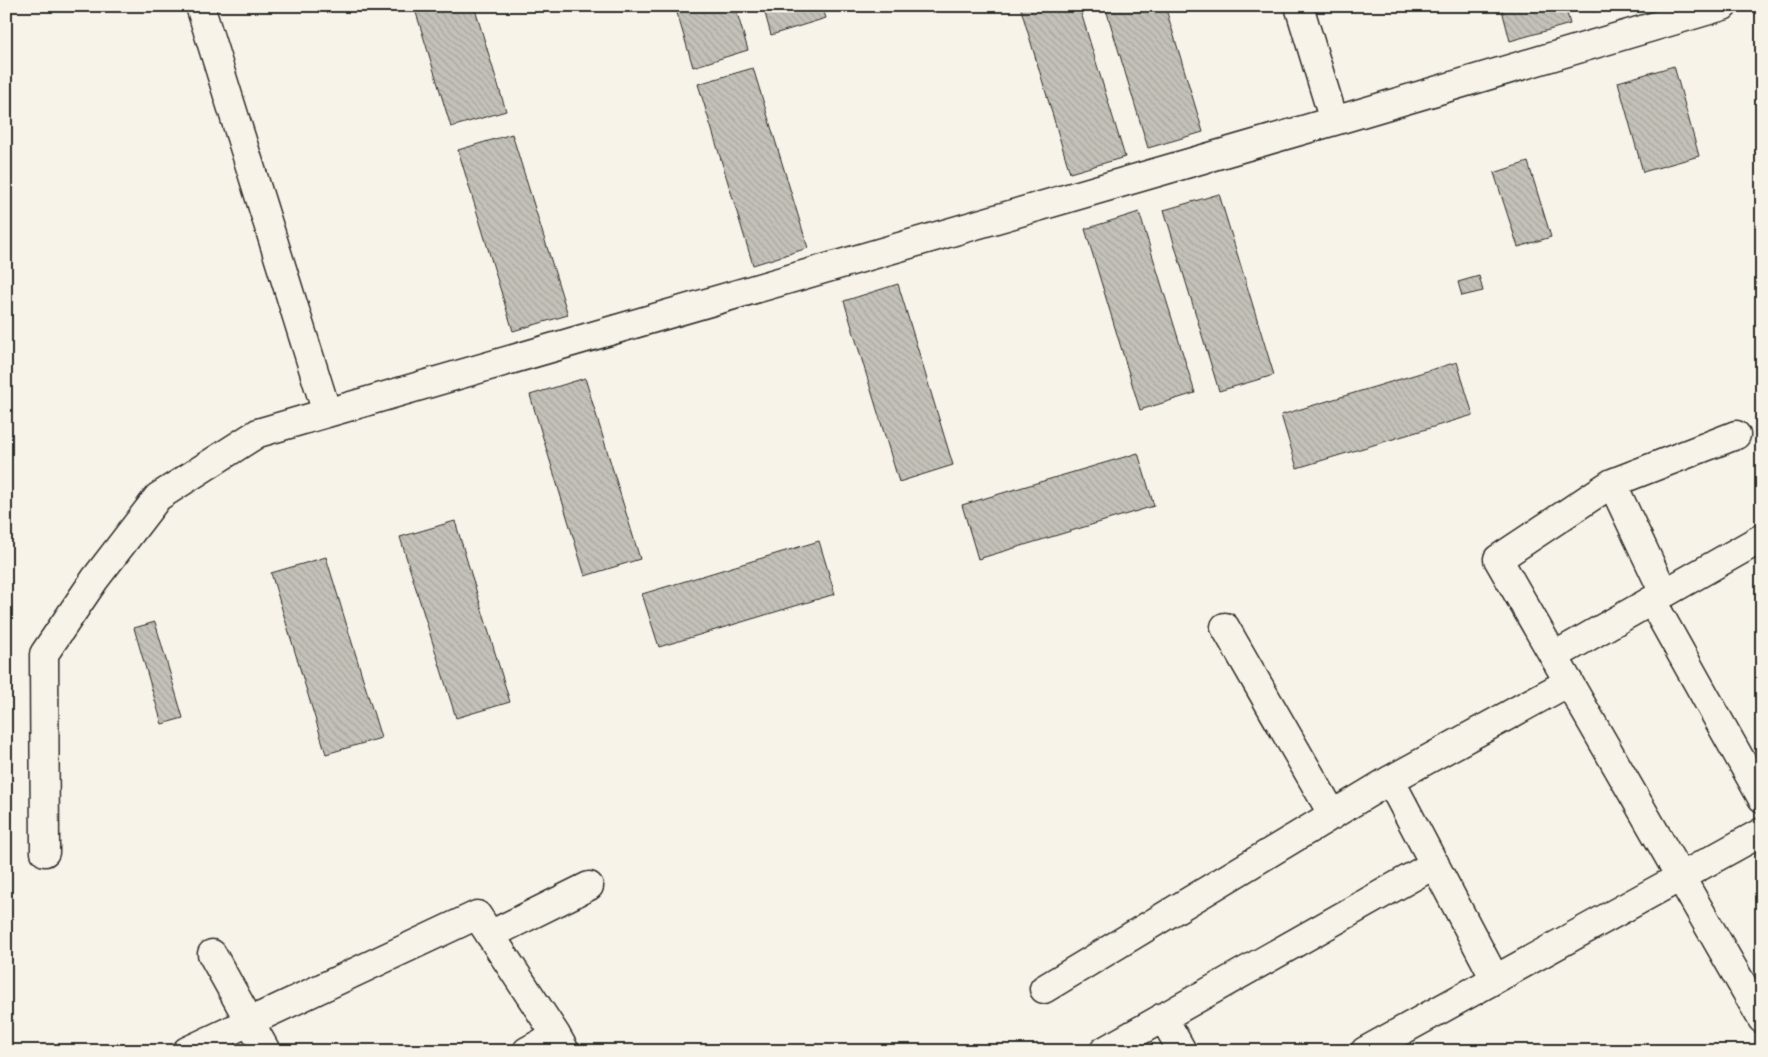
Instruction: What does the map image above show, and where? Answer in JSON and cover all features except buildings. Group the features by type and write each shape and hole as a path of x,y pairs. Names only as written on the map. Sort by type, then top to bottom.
{"street":[{"path":"200,6 327,413"},
{"path":"1299,6 1334,121"},
{"path":"45,852 44,654 95,579 158,496 258,433 1334,121 1667,14 1723,6"},
{"path":"1736,435 1612,483 1498,559 1762,1020"},
{"path":"1612,483 1658,597 1753,764 1762,798"},
{"path":"1554,656 1762,538"},
{"path":"1225,627 1333,815"},
{"path":"1044,989 1390,780 1569,682"},
{"path":"1390,780 1495,979"},
{"path":"1378,1048 1495,979 1762,832"},
{"path":"1104,1051 1435,864"},
{"path":"490,935 589,886"},
{"path":"187,1051 477,915 561,1043 527,1051"},
{"path":"212,954 266,1051"},
{"path":"1163,1018 1182,1051"}]}
